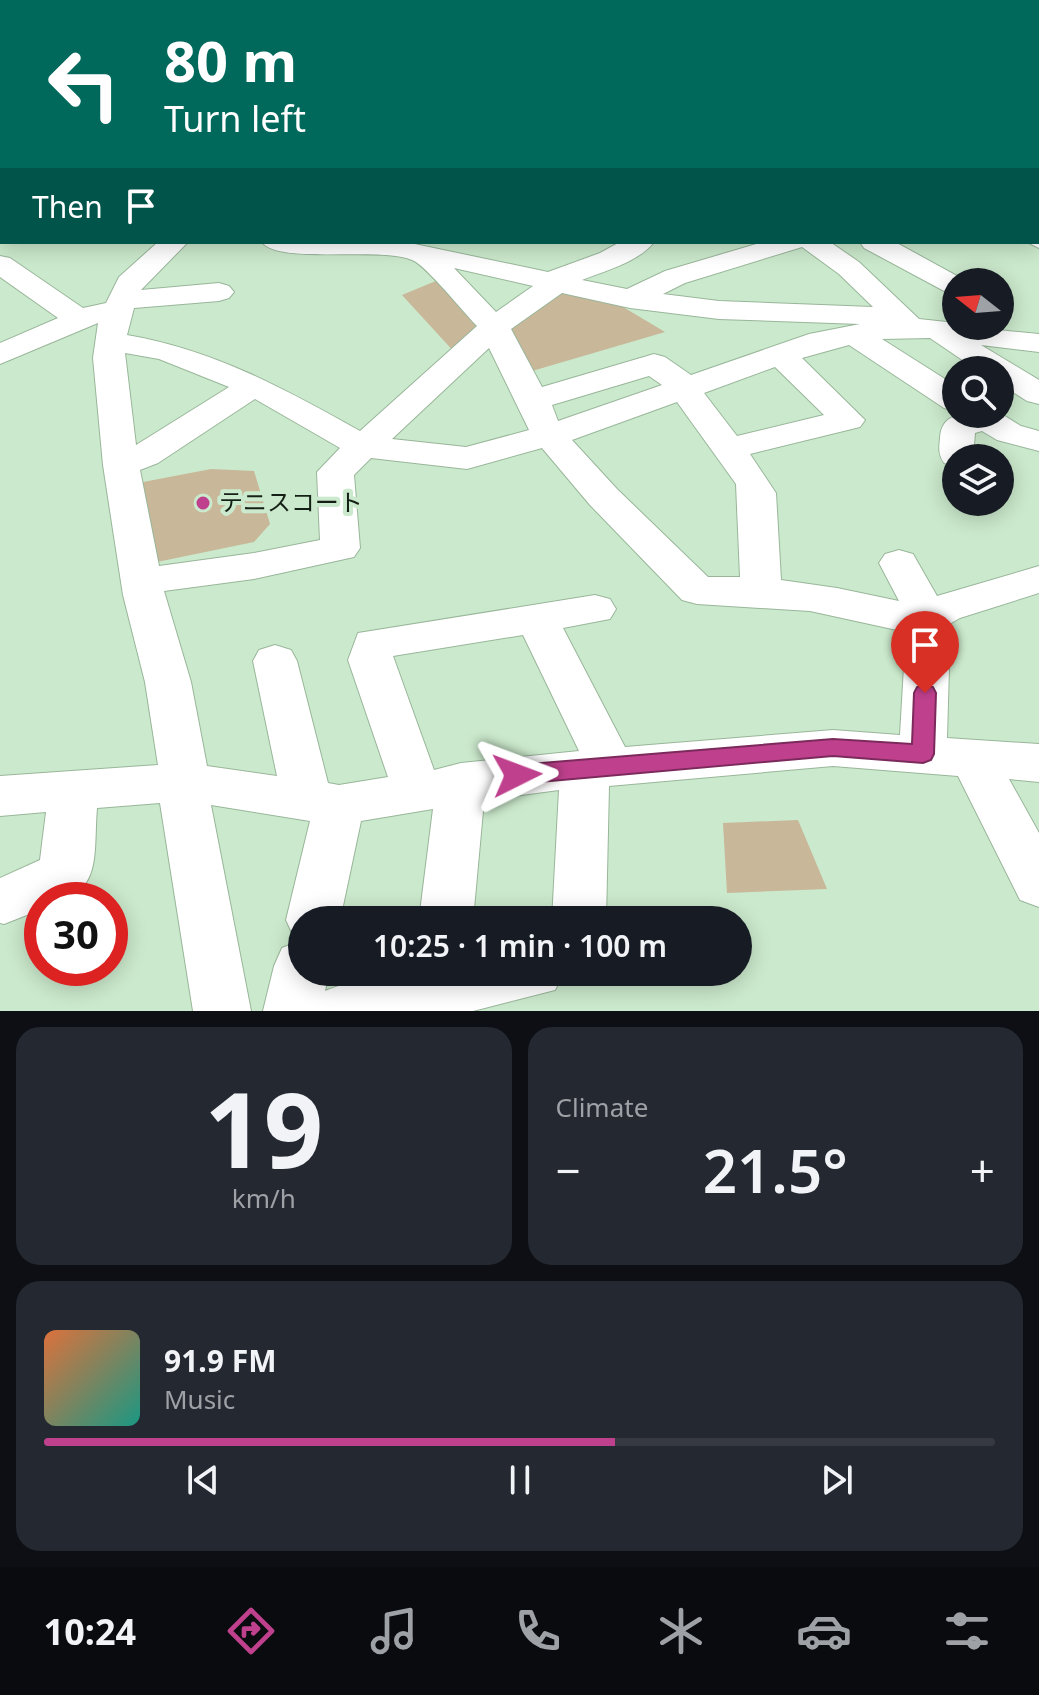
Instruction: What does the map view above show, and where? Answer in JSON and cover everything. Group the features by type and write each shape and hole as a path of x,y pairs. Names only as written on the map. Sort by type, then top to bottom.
{"street":[{"path":"172,244 129,283 116,317 121,465 143,581 168,682 222,1011"},
{"path":"280,244 357,244 417,249 630,299 719,310 865,313 918,325 1037,330"},
{"path":"143,581 254,566 340,548 335,472 494,327 553,283 610,259 635,244"},
{"path":"630,299 675,277 785,244"},
{"path":"815,244 849,268 895,310 964,356"},
{"path":"878,244 942,278"},
{"path":"417,249 494,327 533,400 533,411 548,435 697,590 761,590 837,599 925,620 945,608 1039,579"},
{"path":"484,267 515,258"},
{"path":"0,264 80,320"},
{"path":"0,299 33,289"},
{"path":"0,354 80,320 116,317 219,292"},
{"path":"116,317 167,351 254,385 361,446 467,458 687,390 820,341 918,325"},
{"path":"1014,317 1037,330"},
{"path":"856,336 942,380"},
{"path":"729,448 848,420 782,356"},
{"path":"533,400 654,364 687,390 757,493 761,590"},
{"path":"1014,382 1039,394"},
{"path":"121,465 145,455 254,385"},
{"path":"1001,428 1038,441"},
{"path":"899,563 928,632 923,754"},
{"path":"445,906 439,786 370,660 373,644 595,609"},
{"path":"536,618 597,768 581,906"},
{"path":"275,661 323,804 314,906"},
{"path":"0,796 183,782 323,804 517,775 833,748 1039,763"},
{"path":"973,757 1039,884"},
{"path":"4,901 65,873 73,791"},
{"path":"292,1011 298,986"},
{"path":"345,1011 426,986"}],"shaded area":[{"path":"443,278 486,324 457,355 402,295"},
{"path":"550,290 608,298 665,332 522,374 500,329"},
{"name":"テニスコート","path":"211,469 254,471 270,524 254,542 152,563 138,483"},
{"path":"798,820 827,889 727,893 723,823"}],"place":[{"name":"テニスコート","path":"203,503"}],"route":[{"path":"517,775 833,748 923,754 925,693"}]}
